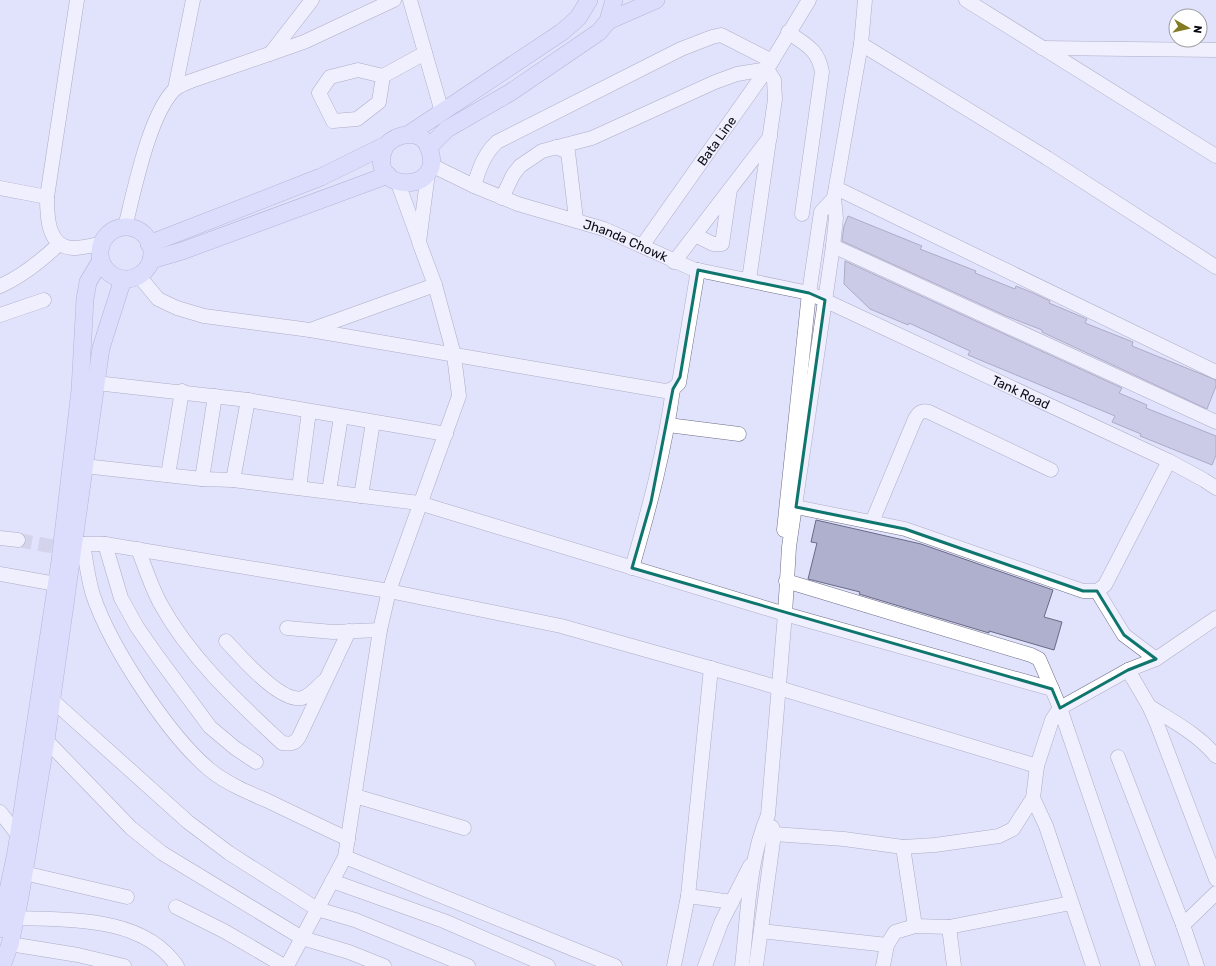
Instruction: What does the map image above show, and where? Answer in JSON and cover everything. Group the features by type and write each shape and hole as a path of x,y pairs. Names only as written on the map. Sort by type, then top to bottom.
{"main road":[{"path":"409,134 562,32 578,18 589,0"},
{"path":"150,252 182,251 393,179 414,183 422,179 429,169 429,147 447,129 511,92 599,32 608,20 614,0"},
{"path":"608,20 656,0"},
{"path":"150,252 321,177 386,145 393,138 400,135 409,134 418,136 429,147"},
{"path":"386,145 382,159 384,168 393,179"},
{"path":"0,929 18,835 56,584 80,390 85,299 88,282 100,262 101,244 109,234 116,229 125,227 140,232 147,238 150,252 146,270 131,278 114,277 100,262"},
{"path":"2,966 10,944 16,918 78,543 84,466 101,348 131,278"}],"street":[{"path":"77,0 47,197 50,230 59,244 73,248 101,244"},
{"path":"125,227 145,151 165,103 175,89 193,0"},
{"path":"175,89 191,81 304,42 394,0"},
{"path":"410,0 442,112"},
{"name":"Bata Line","path":"642,246 770,65 788,32 809,0"},
{"path":"742,966 755,857 759,836 768,815 778,688 786,614 786,581 789,547 833,246 836,218 835,193 861,44 865,0"},
{"path":"966,0 1216,156"},
{"path":"270,54 308,3"},
{"path":"788,32 815,51 820,61 822,72 802,214"},
{"path":"474,186 481,163 488,150 497,142 681,49 712,36 720,35 770,65 776,89 749,280"},
{"path":"861,44 1048,158 1216,267"},
{"path":"1042,48 1216,50"},
{"path":"383,76 379,102 357,119 333,121 319,93 330,77 358,70 383,76 425,53"},
{"path":"502,198 513,175 520,166 542,152 556,146 592,138 715,82 770,65"},
{"path":"674,262 770,136"},
{"path":"556,146 568,152 576,219"},
{"path":"419,242 429,169"},
{"name":"Jhanda Chowk","path":"429,169 502,198 576,219 604,229 674,262 698,270 809,293 824,300"},
{"path":"176,907 289,965 345,857 380,630 389,591 459,396 454,355 435,285 393,179"},
{"path":"0,188 47,197"},
{"path":"695,235 713,244 722,244 730,188"},
{"path":"789,547 784,525 809,293 821,212 835,193"},
{"path":"835,193 1216,372"},
{"path":"0,286 14,280 34,267 59,244"},
{"path":"833,246 1216,422"},
{"path":"131,278 158,299 177,308 204,316 310,330 665,391 673,389 677,386 680,377 698,270"},
{"path":"310,330 435,285"},
{"path":"0,315 44,300"},
{"name":"Tank Road","path":"824,300 1169,461 1216,488"},
{"path":"96,382 248,400 446,434"},
{"path":"632,568 651,502 668,425 673,389"},
{"path":"168,475 182,391"},
{"path":"202,479 215,396"},
{"path":"232,480 248,400"},
{"path":"299,488 309,411"},
{"path":"872,522 915,419 918,413 924,411 1051,470"},
{"path":"329,491 341,417"},
{"path":"361,496 373,422"},
{"path":"668,425 739,434"},
{"path":"796,507 905,529 1083,591 1097,591 1105,584 1169,461"},
{"path":"84,466 202,479 232,480 420,503 786,614 1052,689"},
{"path":"0,538 18,540"},
{"path":"348,839 237,787 210,770 182,741 166,723 136,677 107,627 93,595 78,543 105,544 138,549 389,591 561,626 711,668 1037,766"},
{"path":"105,544 121,598 137,627 210,727 235,748 256,762"},
{"path":"138,549 160,603 182,637 228,693 282,743 290,744 296,742 300,737 349,632"},
{"path":"0,574 56,584"},
{"path":"786,581 1031,655 1039,659 1060,708 1148,966"},
{"path":"1097,591 1124,635 1156,659"},
{"path":"774,834 844,839 903,847 935,845 999,836 1013,829 1033,798 1037,766 1052,720 1060,708 1128,670 1156,659 1216,618"},
{"path":"287,628 334,632 380,630"},
{"path":"226,641 262,678 281,692 293,697 305,697 327,678"},
{"path":"674,966 688,896 711,668"},
{"path":"1128,670 1149,706 1216,879"},
{"path":"52,700 188,822 229,853 317,910 355,920 468,966"},
{"path":"1149,706 1194,735 1208,746 1216,756"},
{"path":"46,740 131,828 162,853 302,938 349,952 384,966"},
{"path":"1118,757 1183,925 1197,966"},
{"path":"355,796 464,828"},
{"path":"1033,798 1046,826 1093,966"},
{"path":"0,812 18,835"},
{"path":"756,966 774,834 768,815"},
{"path":"903,847 915,926"},
{"path":"345,857 615,966"},
{"path":"705,966 721,922 755,857"},
{"path":"24,873 127,897"},
{"path":"332,881 444,921 548,966"},
{"path":"688,896 732,902"},
{"path":"1183,925 1215,896"},
{"path":"883,966 887,945 895,932 915,926 950,927 1071,903"},
{"path":"16,918 73,921 118,927 143,936 171,957 177,966"},
{"path":"950,927 954,966"},
{"path":"761,931 887,945"},
{"path":"10,944 78,954 124,966"}],"highlighted area":[{"path":"698,270 809,293 825,300 796,507 905,529 1083,591 1097,591 1124,635 1156,659 1128,670 1060,708 1052,689 632,568 651,502 673,389 680,377"}],"building":[{"path":"848,216 922,246 920,249 976,271 975,273 1015,289 1016,286 1033,293 1050,301 1049,303 1087,319 1085,323 1133,342 1132,346 1216,380 1216,386 1207,409 1042,332 1042,330 1006,316 842,241 844,226"},
{"path":"845,261 1122,388 1119,393 1147,405 1146,408 1216,436 1216,455 1212,465 1140,436 1141,434 1112,422 1115,416 968,355 970,351 909,323 908,325 870,309 844,284"},
{"path":"816,520 921,544 1053,590 1044,617 1062,622 1054,650 989,631 989,633 859,594 860,592 808,579 817,543 811,542"}],"tunnel":[{"path":"18,540 61,548"}]}
